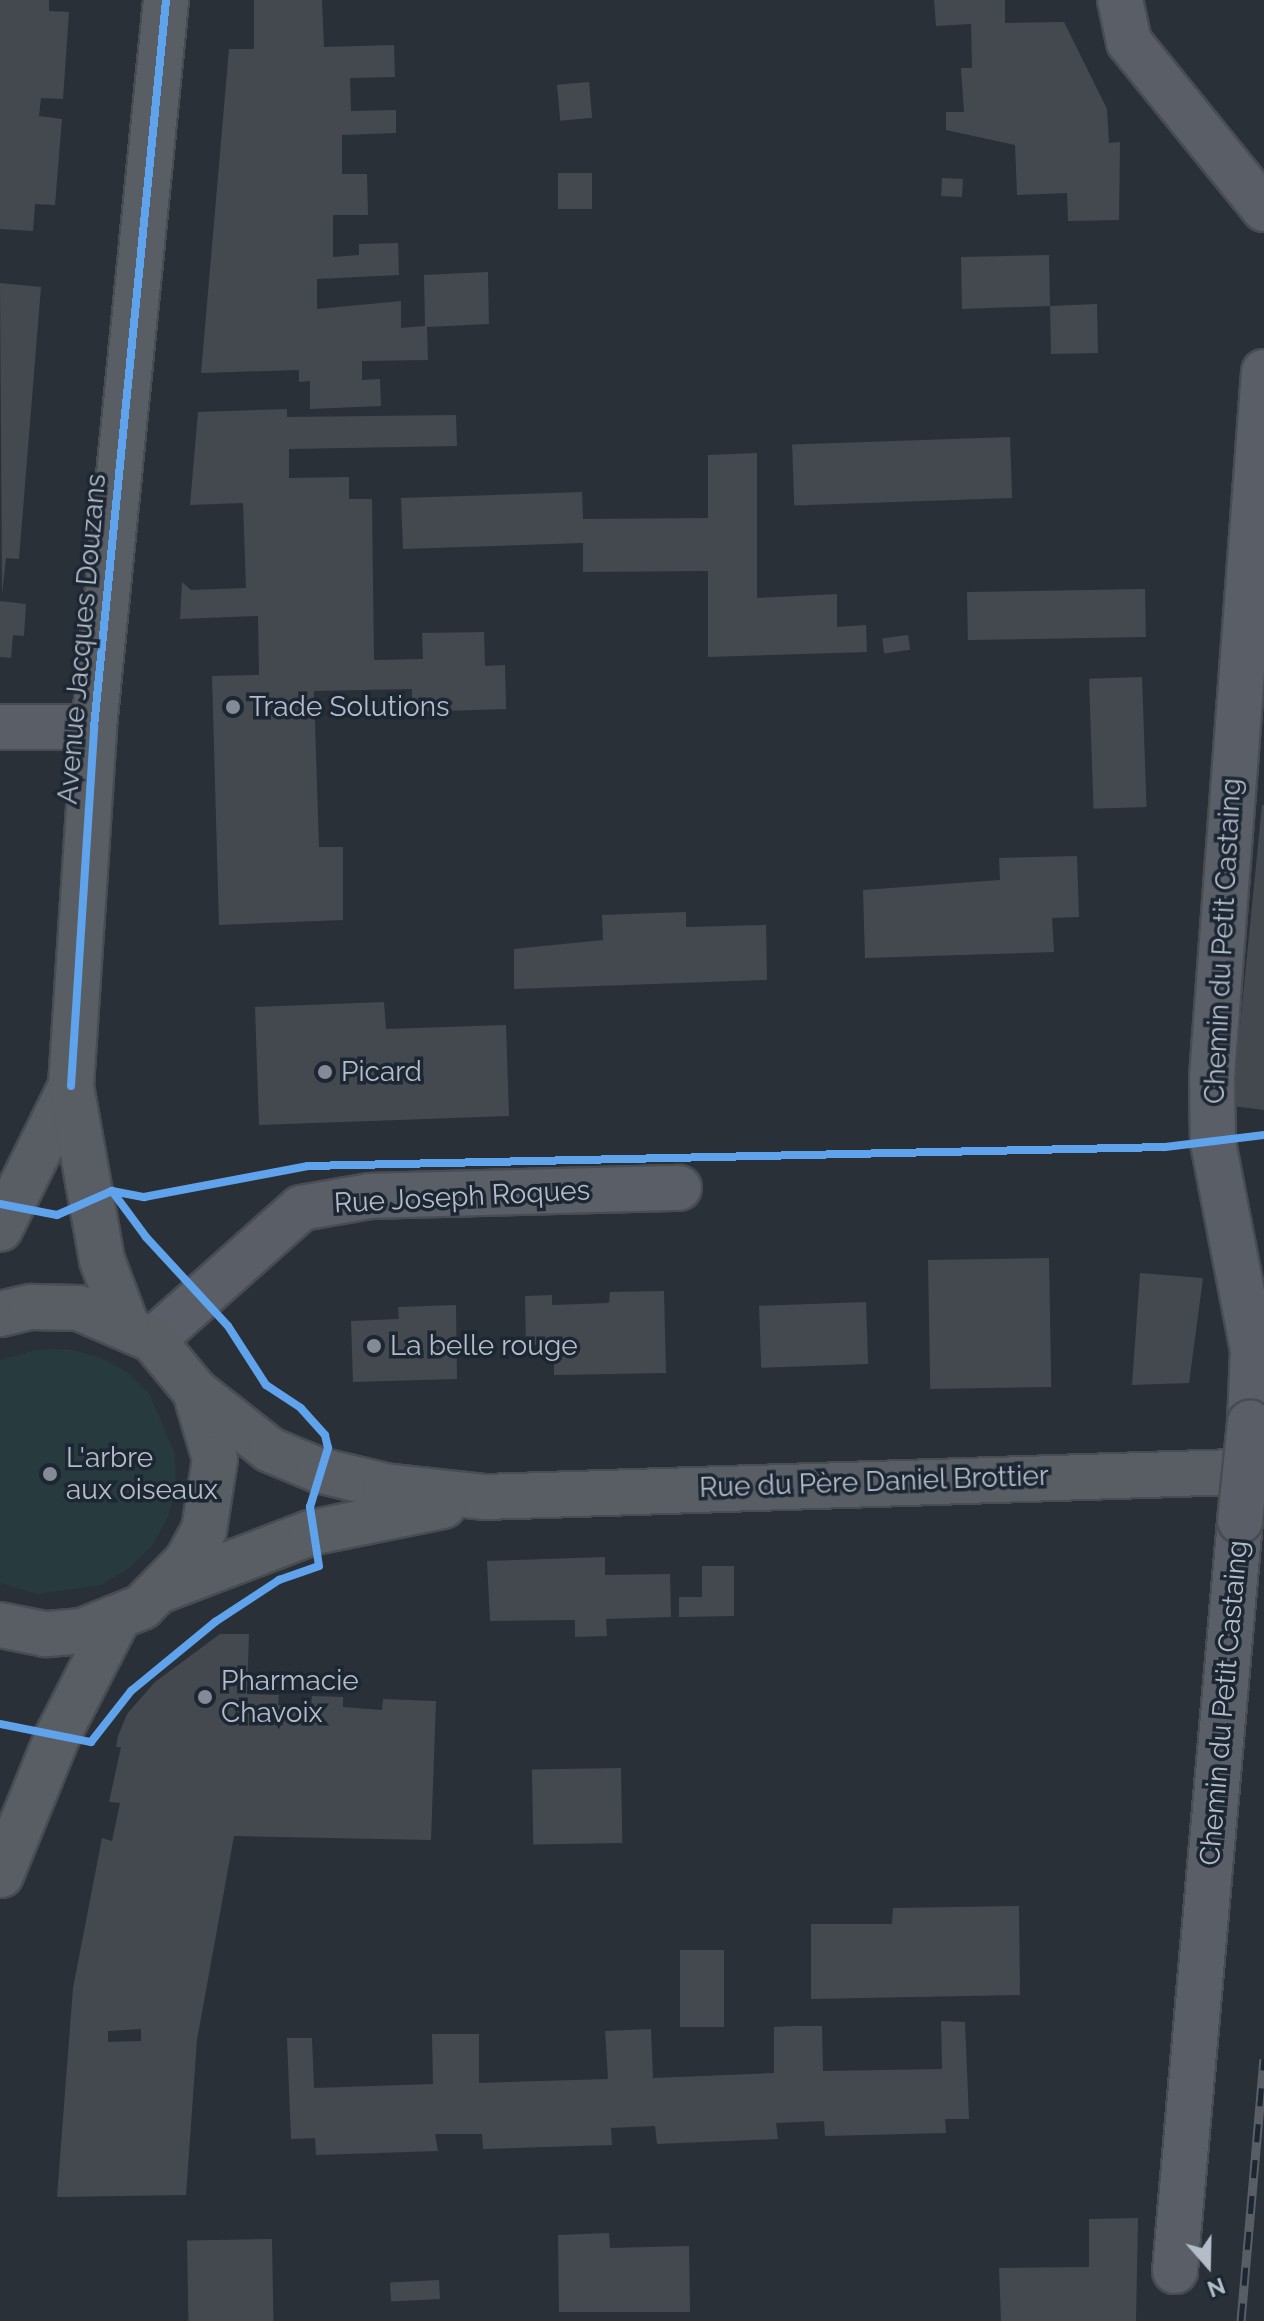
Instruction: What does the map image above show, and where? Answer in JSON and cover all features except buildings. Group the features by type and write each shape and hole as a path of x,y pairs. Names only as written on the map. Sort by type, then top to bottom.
{"main road":[{"name":"Avenue Jacques Douzans","path":"166,0 94,727 71,1086 102,1260 139,1332 195,1391"},
{"name":"Avenue Jacques Douzans","path":"0,1229 71,1086"},
{"path":"0,1314 68,1307 139,1332"},
{"path":"0,1625 45,1634 82,1631 117,1620 164,1589 204,1530 213,1495 213,1447 195,1391"},
{"name":"Rue du Père Daniel Brottier","path":"195,1391 270,1450 318,1470 385,1486 485,1497 1264,1471"},
{"name":"Rue du Père Daniel Brottier","path":"164,1589 310,1533 485,1497"},
{"path":"0,1888 0,1872 57,1737 117,1620"}],"street":[{"path":"1120,0 1129,42 1264,209"},
{"name":"Chemin du Petit Castaing","path":"1175,2271 1250,1423 1253,1350 1213,1143 1212,1077 1264,372"},
{"path":"0,727 94,727"},
{"name":"Rue Joseph Roques","path":"139,1332 301,1208 370,1196 679,1188"}],"green space":[{"path":"67,1349 99,1357 127,1372 150,1395 175,1454 176,1486 168,1517 152,1546 129,1568 101,1585 38,1594 0,1583 0,1360 35,1350"}],"railway":[{"path":"1241,2321 1264,2059"}],"cycle path":[{"path":"71,1086 94,727 166,0"},
{"path":"0,1204 57,1215 112,1191 144,1197 308,1166 1165,1147 1264,1135"},
{"path":"0,1724 91,1742 131,1691 215,1622 279,1580 319,1566 310,1507 328,1448 325,1435 301,1408 266,1385 228,1326 146,1237 112,1191"}],"place":[{"name":"Trade Solutions","path":"233,707"},
{"name":"Picard","path":"325,1072"},
{"name":"La belle rouge","path":"374,1346"},
{"name":"L'arbre aux oiseaux","path":"50,1474"},
{"name":"Pharmacie Chavoix","path":"205,1697"}]}
